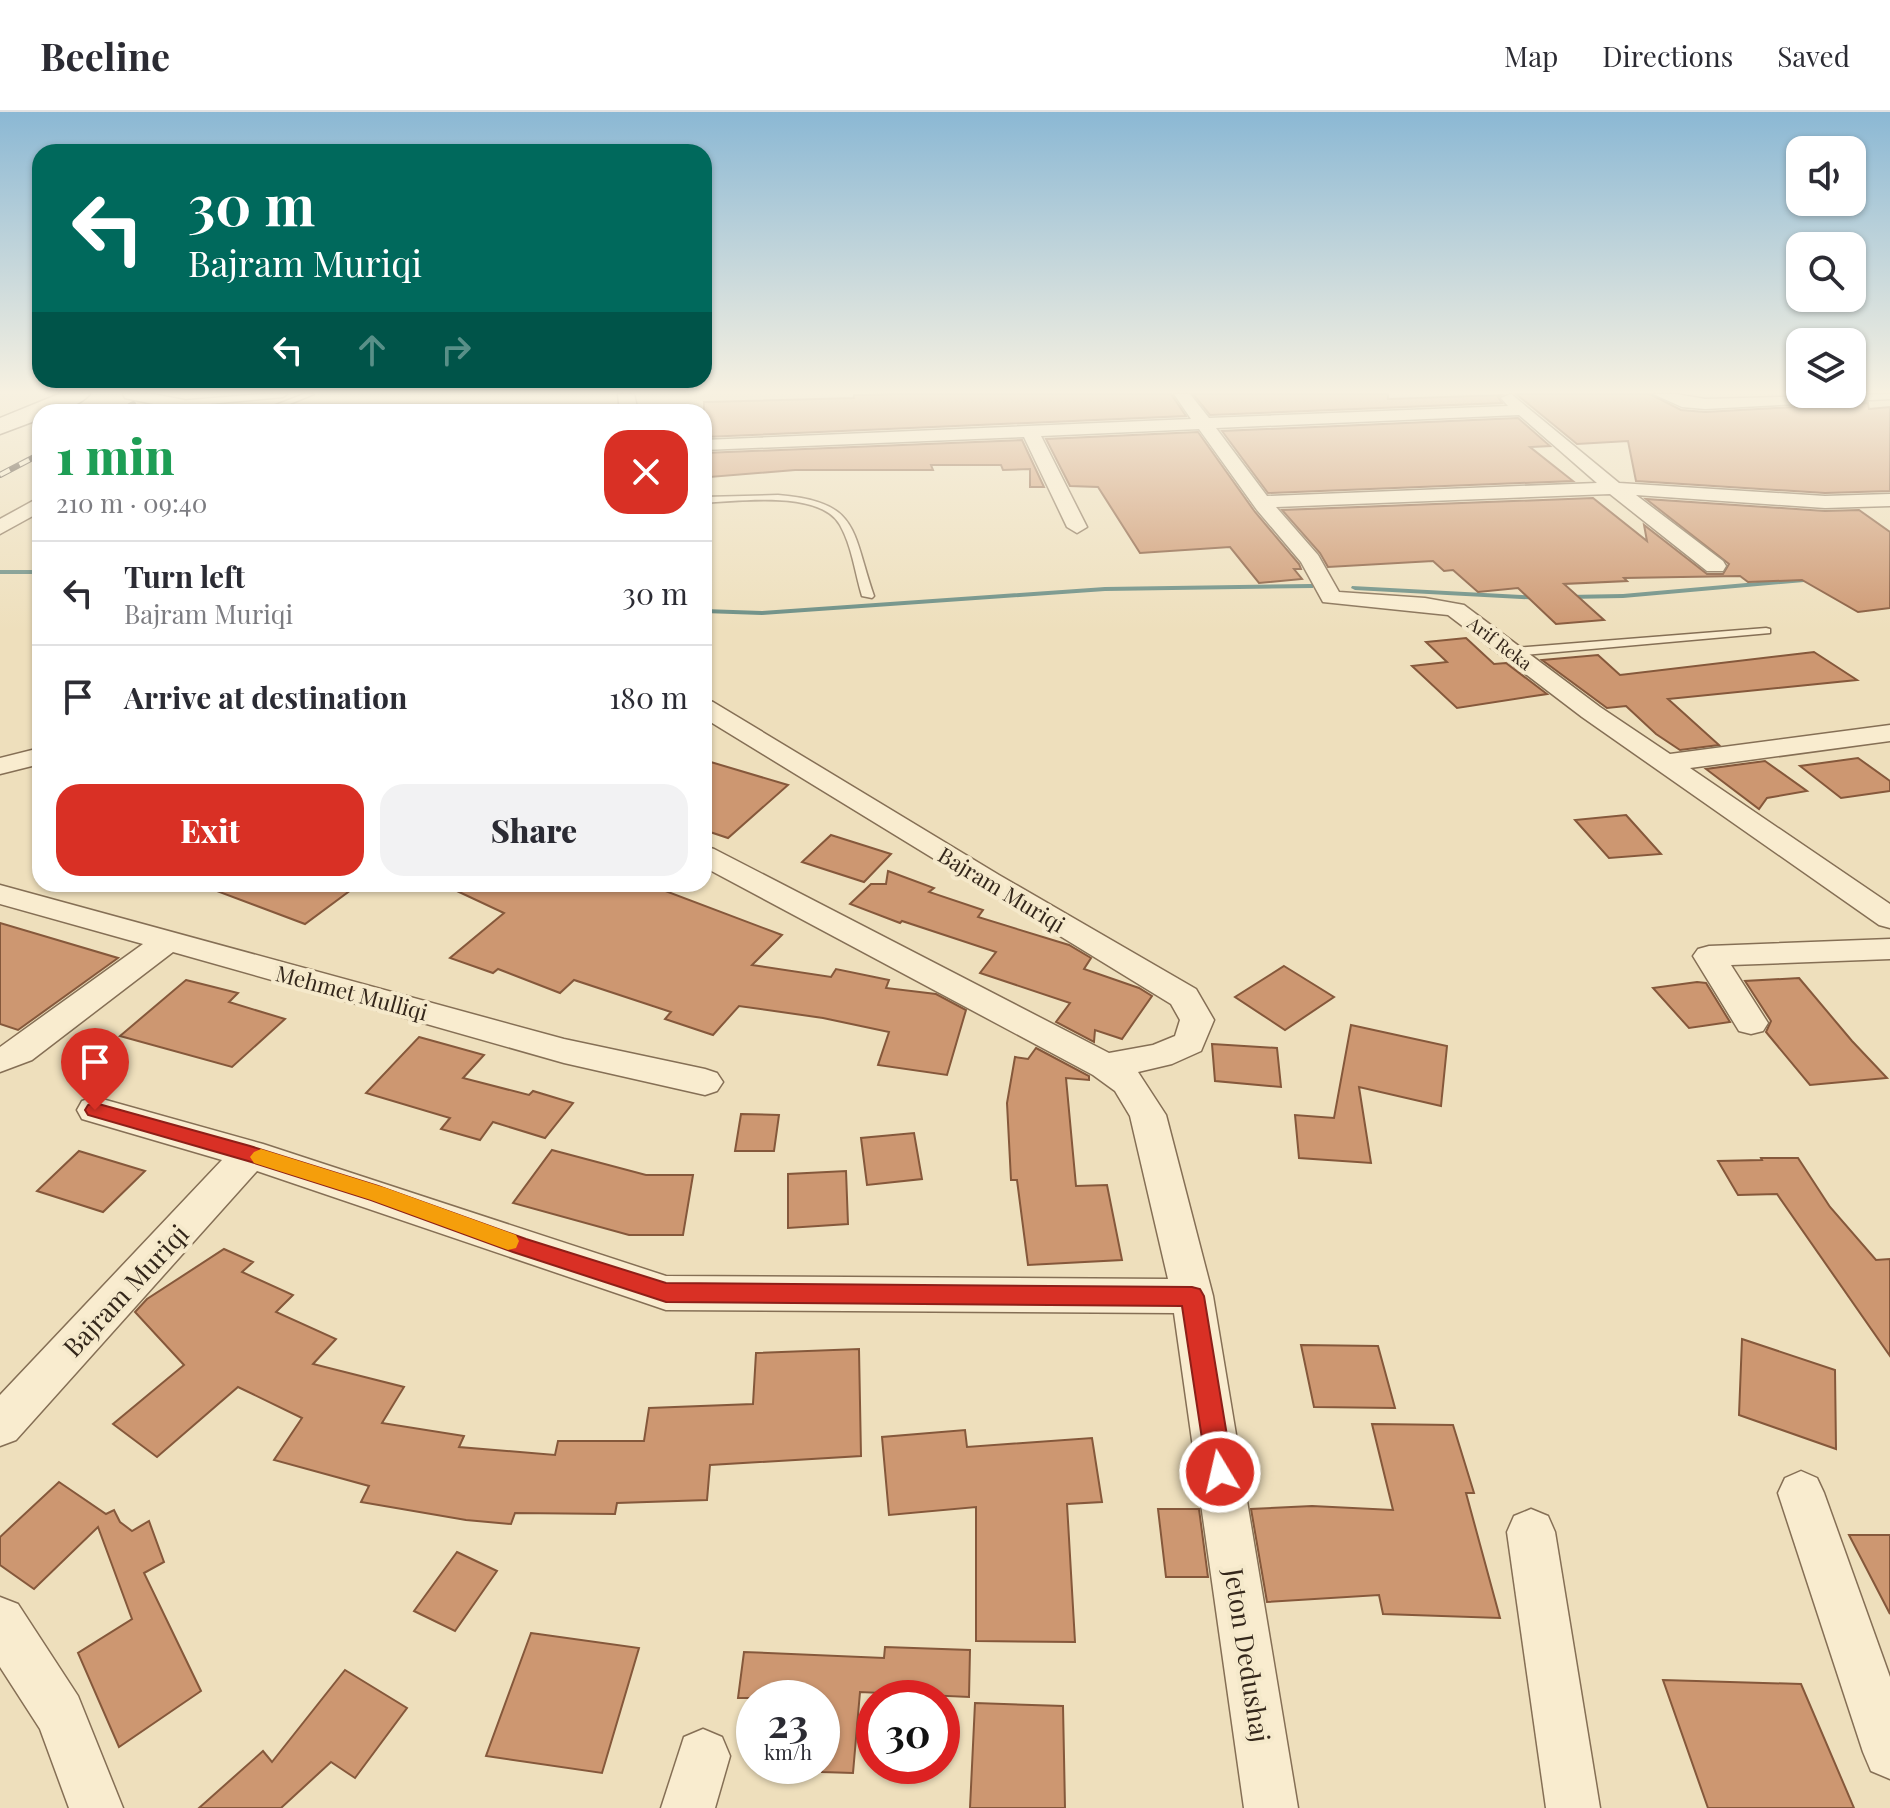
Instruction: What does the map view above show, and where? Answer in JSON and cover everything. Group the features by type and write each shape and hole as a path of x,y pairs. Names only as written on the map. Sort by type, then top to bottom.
{"street":[{"path":"1051,473 1077,527"},
{"name":"Arif Reka","path":"1241,473 1310,560 1331,597 1353,601 1429,603 1456,610 1665,763 1890,918"},
{"path":"1597,473 1715,566"},
{"path":"1261,502 1614,488 1825,502 1890,500"},
{"path":"0,528 32,508"},
{"name":"Bajram Muriqi","path":"712,712 1184,997 1197,1020 1189,1043 1160,1056 1105,1066"},
{"path":"1665,763 1890,733"},
{"path":"0,766 32,758"},
{"path":"95,1110 250,1154 666,1293 1192,1296 1148,1115 1127,1082 1105,1066 712,859"},
{"name":"Mehmet Mulliqi","path":"0,894 564,1051 705,1082"},
{"path":"0,1060 20,1052 167,941"},
{"path":"1751,1023 1709,956 1890,949"},
{"name":"Bajram Muriqi","path":"0,1426 250,1154"},
{"name":"Jeton Dedushaj","path":"1192,1296 1271,1808"},
{"path":"1801,1493 1890,1752"},
{"path":"1531,1532 1573,1808"},
{"path":"0,1622 60,1714 96,1808"},
{"path":"688,1808 703,1756"}],"lane":[{"path":"712,500 785,498 821,504 831,509 842,518 868,596"},
{"path":"1514,652 1766,631"}],"building":[{"path":"712,473 757,473 712,477"},
{"path":"1030,473 1038,473 1044,487 1030,487"},
{"path":"1063,473 1227,473 1299,564 1301,569 1294,569 1302,579 1259,583 1230,547 1140,553 1098,487 1070,486"},
{"path":"1253,473 1563,473 1573,481 1268,493"},
{"path":"1634,473 1890,473 1890,491 1825,493 1636,481"},
{"path":"1593,498 1647,541 1644,525 1707,574 1723,574 1729,564 1646,499 1825,511 1859,510 1890,532 1890,608 1858,612 1802,580 1748,582 1740,576 1624,578 1627,581 1564,584 1604,620 1556,624 1518,588 1478,592 1453,570 1444,571 1433,561 1328,567 1320,553 1282,510"},
{"path":"1466,638 1494,664 1506,663 1547,694 1457,708 1412,666 1447,662 1426,642"},
{"path":"1814,652 1857,680 1668,699 1719,745 1680,750 1656,734 1626,706 1607,708 1542,660 1598,655 1620,675"},
{"path":"1858,758 1890,781 1890,791 1841,798 1800,766"},
{"path":"1765,761 1807,791 1767,798 1759,809 1706,769"},
{"path":"712,762 788,785 728,838 712,833"},
{"path":"1626,815 1661,854 1609,858 1575,820"},
{"path":"831,835 891,854 864,882 802,862"},
{"path":"888,871 934,888 929,892 983,910 978,917 1069,945 1091,958 1084,969 1139,988 1152,996 1122,1039 1095,1030 1094,1042 1056,1022 1070,1003 980,973 996,952 902,921 900,923 850,904 871,884 886,884"},
{"path":"219,892 348,892 305,924"},
{"path":"459,892 668,892 782,935 752,965 831,977 836,969 889,980 886,988 936,994 966,1010 947,1075 878,1065 889,1032 823,1018 739,1006 713,1035 665,1019 671,1012 574,980 560,993 498,969 493,973 450,958 504,913"},
{"path":"0,923 118,958 18,1030 0,1024"},
{"path":"1284,966 1334,997 1285,1030 1235,997"},
{"path":"1799,978 1887,1078 1810,1085 1766,1032 1771,1021 1745,981"},
{"path":"186,980 238,993 229,1002 285,1019 232,1067 120,1036"},
{"path":"1706,983 1730,1022 1689,1028 1653,988"},
{"path":"1351,1025 1447,1046 1441,1106 1359,1087 1371,1163 1299,1158 1295,1115 1334,1118"},
{"path":"419,1037 484,1055 463,1078 529,1095 533,1091 573,1103 545,1138 493,1122 480,1140 441,1129 450,1118 366,1093"},
{"path":"1212,1044 1277,1048 1281,1087 1215,1081"},
{"path":"1036,1048 1089,1076 1089,1080 1066,1078 1076,1186 1107,1185 1122,1260 1028,1265 1017,1180 1011,1180 1007,1103 1015,1057 1028,1059"},
{"path":"741,1114 779,1115 774,1151 735,1151"},
{"path":"914,1133 922,1179 867,1185 861,1138"},
{"path":"552,1150 646,1175 693,1175 683,1235 629,1235 513,1203"},
{"path":"79,1151 145,1171 103,1212 37,1191"},
{"path":"1798,1158 1830,1207 1876,1260 1890,1259 1890,1356 1777,1194 1738,1195 1718,1161"},
{"path":"846,1171 848,1224 788,1228 788,1174"},
{"path":"224,1249 253,1262 242,1272 293,1295 276,1312 336,1339 313,1364 404,1387 382,1423 464,1436 459,1447 555,1455 558,1441 644,1441 649,1408 753,1404 756,1353 859,1349 861,1456 710,1465 707,1500 617,1503 615,1514 515,1513 511,1524 466,1520 361,1502 369,1486 274,1460 302,1418 238,1387 157,1457 113,1424 184,1365 135,1312 147,1299"},
{"path":"1742,1339 1835,1370 1836,1449 1739,1415"},
{"path":"1301,1345 1378,1346 1395,1408 1314,1407"},
{"path":"1372,1424 1453,1425 1474,1493 1466,1493 1500,1618 1383,1614 1379,1595 1267,1602 1251,1509 1312,1506 1393,1510"},
{"path":"965,1430 967,1447 1092,1438 1102,1502 1067,1504 1075,1642 976,1641 976,1507 889,1515 882,1437"},
{"path":"59,1482 106,1514 114,1510 120,1522 132,1531 149,1521 164,1562 144,1573 201,1691 119,1747 78,1653 132,1619 98,1527 34,1589 0,1565 0,1537"},
{"path":"1158,1509 1199,1509 1208,1577 1166,1577"},
{"path":"1849,1535 1890,1535 1890,1614"},
{"path":"457,1552 497,1571 455,1631 414,1611"},
{"path":"531,1633 639,1648 602,1773 486,1756"},
{"path":"885,1647 970,1650 969,1697 960,1697 960,1680 856,1680 853,1773 840,1773 840,1680 740,1680 744,1652 884,1658"},
{"path":"345,1670 407,1708 355,1778 331,1762 281,1808 199,1808 263,1751 272,1762"},
{"path":"1663,1680 1801,1684 1854,1808 1708,1808"},
{"path":"975,1703 1063,1706 1065,1808 970,1808"}],"waterway":[{"path":"0,572 32,572"},
{"path":"1567,597 1623,596 1804,580 1808,577"},
{"path":"712,611 762,613 1105,589 1310,586"},
{"path":"1355,588 1542,598"}],"slow traffic":[{"path":"261,1157 378,1194 508,1241"}],"route":[{"path":"95,1110 378,1194 521,1246 666,1293 1192,1296 1220,1472"}]}
